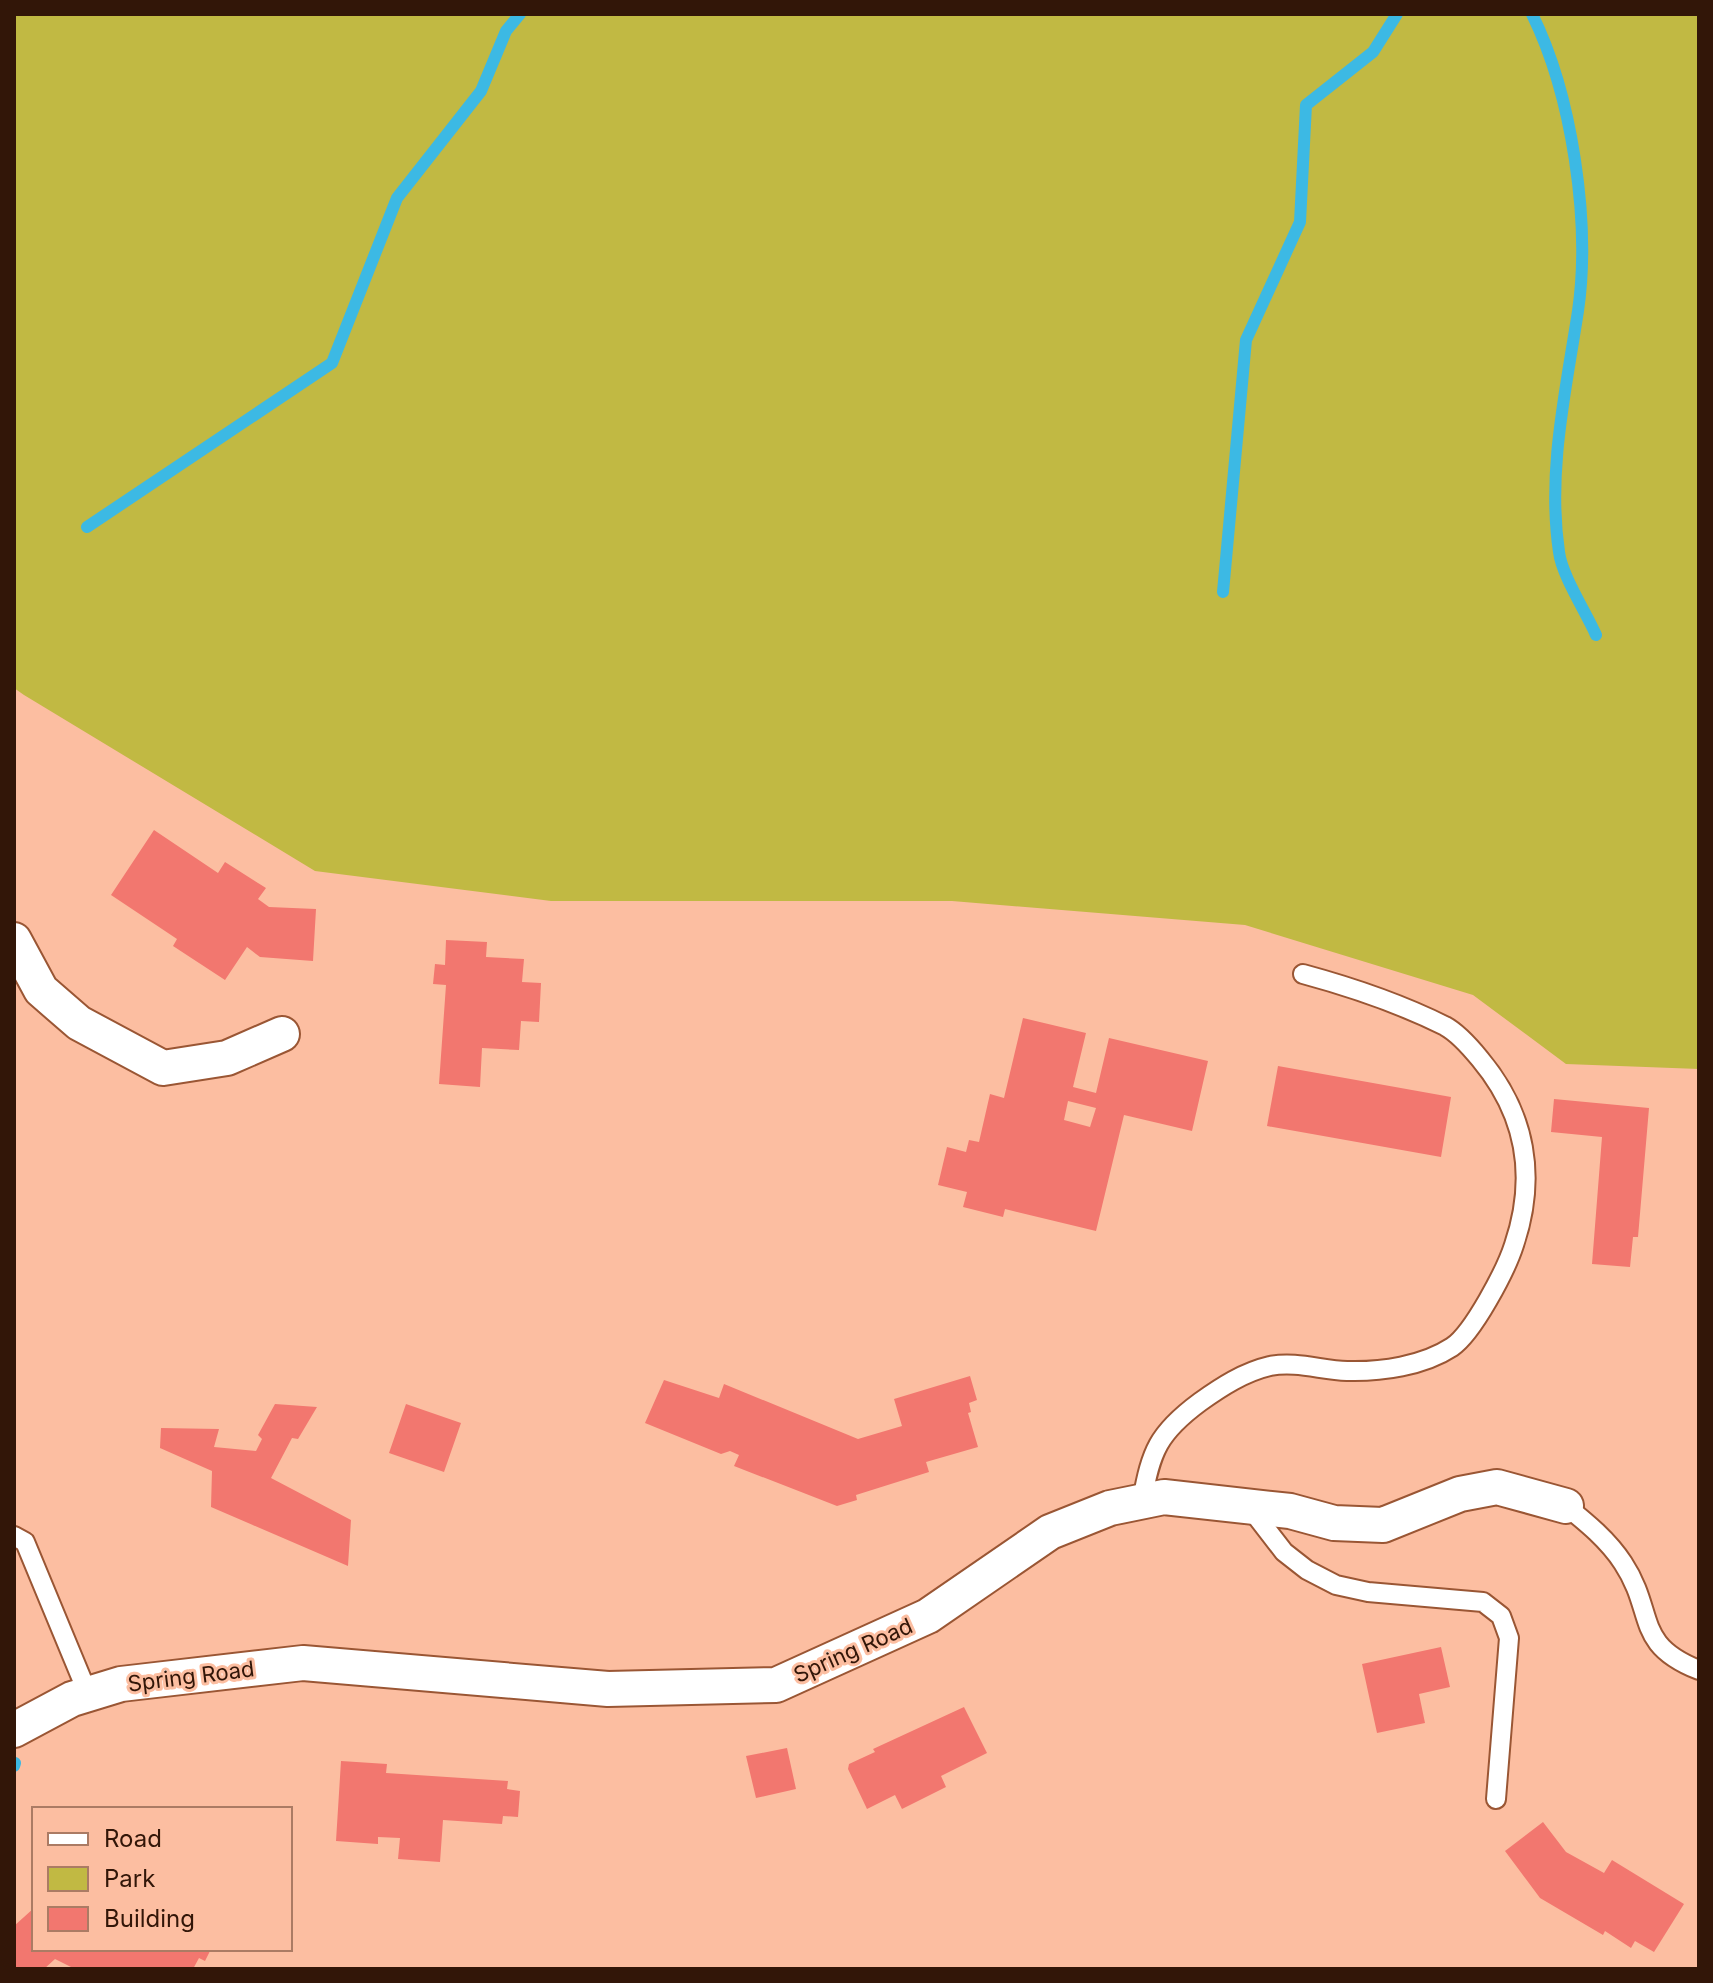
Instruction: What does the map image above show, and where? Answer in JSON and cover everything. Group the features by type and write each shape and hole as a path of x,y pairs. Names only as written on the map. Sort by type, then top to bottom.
{"street":[{"path":"14,940 41,990 50,999 79,1023 163,1068 227,1058 282,1034"},
{"name":"Spring Road","path":"14,1730 88,1694 121,1684 303,1663 608,1689 776,1685 928,1616 1050,1532 1110,1508 1164,1497 1290,1511 1334,1523 1383,1525 1460,1494 1497,1487 1566,1506"}],"lane":[{"path":"1142,1501 1151,1455 1177,1419 1240,1376 1270,1366 1302,1364 1346,1371 1379,1370 1427,1360 1455,1345 1502,1273 1524,1217 1526,1160 1516,1118 1503,1087 1474,1051 1447,1027 1343,985 1303,974"},
{"path":"1566,1506 1599,1532 1624,1564 1656,1644 1673,1659 1699,1670"},
{"path":"1250,1508 1284,1552 1307,1570 1336,1585 1401,1597 1483,1602 1501,1616 1509,1638 1496,1799"},
{"path":"14,1536 25,1542 88,1694"}],"green space":[{"path":"14,14 1699,14 1699,1069 1566,1064 1473,995 1245,925 952,901 551,901 315,871 24,695 14,688"}],"building":[{"path":"154,830 218,873 225,862 266,888 258,899 269,907 316,909 313,961 260,957 247,947 225,980 173,946 177,939 111,895"},
{"path":"446,940 487,942 486,957 524,959 522,982 541,983 539,1022 521,1021 519,1050 482,1048 480,1087 439,1084 446,985 433,984 435,964 445,965"},
{"path":"1023,1018 1086,1033 1073,1087 1096,1093 1109,1038 1208,1061 1192,1131 1124,1115 1096,1231 1005,1209 1003,1217 963,1207 967,1192 938,1185 947,1147 966,1152 969,1140 979,1142 990,1094 1004,1098","holes":["1068,1101 1096,1108 1090,1127 1064,1120"]},
{"path":"1278,1066 1451,1097 1441,1157 1267,1126"},
{"path":"1554,1099 1649,1108 1638,1237 1633,1237 1630,1267 1592,1264 1602,1137 1551,1132"},
{"path":"970,1376 977,1400 969,1403 971,1412 968,1413 978,1447 926,1462 929,1472 856,1495 857,1500 837,1506 734,1466 739,1455 730,1451 721,1454 645,1423 664,1380 719,1398 724,1384 858,1439 902,1426 894,1399"},
{"path":"275,1404 317,1407 298,1439 292,1438 271,1478 351,1520 348,1566 211,1507 212,1471 160,1448 161,1428 219,1429 214,1447 256,1451 262,1439 258,1435"},
{"path":"406,1404 461,1423 444,1472 389,1453"},
{"path":"1441,1647 1450,1687 1419,1694 1425,1723 1377,1733 1362,1664"},
{"path":"964,1707 987,1753 941,1776 946,1787 902,1809 895,1795 867,1809 848,1769 849,1764 875,1752 873,1749"},
{"path":"787,1748 796,1789 756,1798 746,1756"},
{"path":"341,1761 387,1764 386,1773 508,1781 507,1789 520,1791 518,1817 503,1816 502,1824 443,1820 440,1862 398,1859 400,1838 378,1837 378,1844 336,1841"},
{"path":"1543,1822 1566,1852 1604,1873 1612,1860 1684,1904 1654,1952 1635,1941 1631,1948 1605,1931 1603,1935 1540,1898 1505,1851"},
{"path":"32,1910 32,1951 210,1951 205,1961 199,1958 193,1969 75,1969 55,1959 44,1969 14,1969 14,1926"}],"waterway":[{"path":"87,527 332,363 397,198 481,91 506,31 520,14"},
{"path":"1223,592 1246,340 1300,222 1306,105 1373,52 1397,14"},
{"path":"1532,14 1546,46 1568,120 1580,199 1581,276 1560,431 1556,522 1561,562 1596,635"}]}
